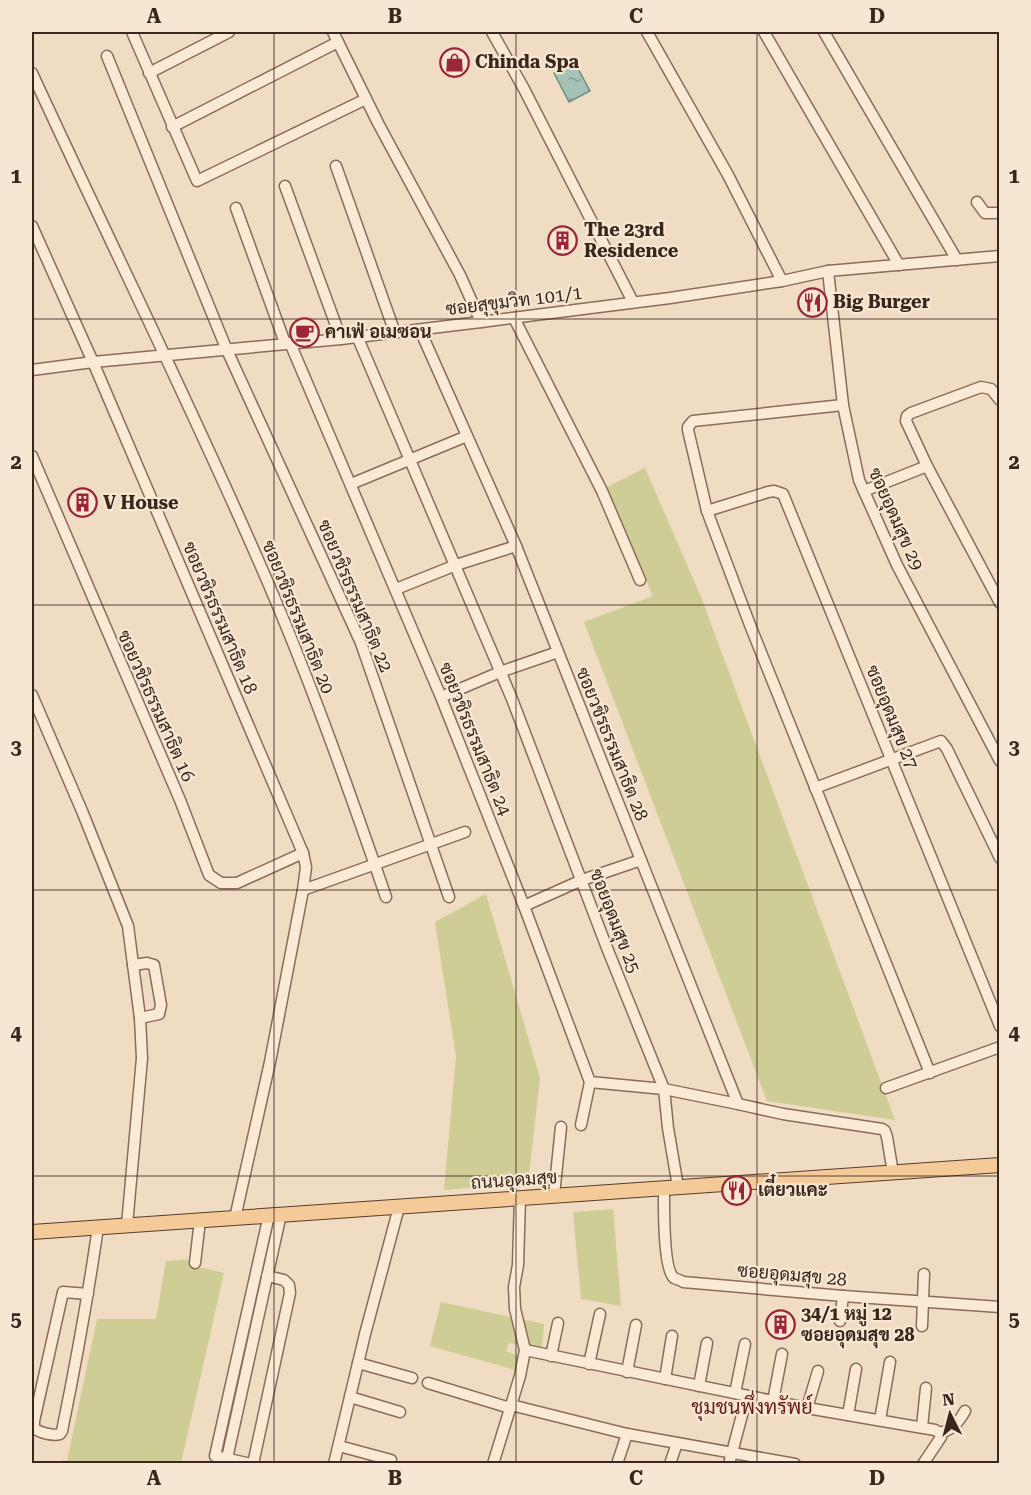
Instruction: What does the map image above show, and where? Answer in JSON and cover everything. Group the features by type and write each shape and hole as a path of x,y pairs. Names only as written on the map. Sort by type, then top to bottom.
{"main road":[{"name":"ถนนอุดมสุข","path":"32,1232 999,1165"}],"street":[{"path":"132,32 195,181 366,99"},
{"path":"149,73 230,32"},
{"path":"333,32 460,275 481,322"},
{"path":"492,32 633,302"},
{"path":"648,32 728,175 782,281"},
{"path":"765,32 899,265"},
{"path":"824,32 957,260"},
{"path":"172,127 338,42"},
{"name":"ซอยวชิรธรรมสาธิต 22","path":"107,56 226,348 361,643 450,897"},
{"name":"ซอยวชิรธรรมสาธิต 20","path":"32,73 260,563 300,662 386,897"},
{"path":"336,166 395,333"},
{"path":"285,186 341,339"},
{"path":"977,202 985,213 999,213"},
{"name":"ซอยวชิรธรรมสาธิต 24","path":"236,208 288,343 351,484 441,697 524,906 590,1082"},
{"name":"ซอยวชิรธรรมสาธิต 18","path":"32,226 93,362 303,853 306,867 270,1062 235,1218"},
{"name":"ซอยสุขุมวิท 101/1","path":"32,370 226,348 395,333 782,281 828,271 999,256"},
{"name":"ซอยอุดมสุข 29","path":"828,271 843,405 856,471 897,565 999,760"},
{"path":"514,318 602,490 640,580"},
{"name":"ซอยวชิรธรรมสาธิต 28","path":"420,330 516,546 738,1104"},
{"name":"ซอยอุดมสุข 25","path":"357,336 500,672 664,1089 671,1188"},
{"path":"999,400 991,389 981,387 909,414 906,421 999,603"},
{"path":"843,405 693,421 688,430 707,510 750,626 930,1073"},
{"path":"351,484 467,436"},
{"name":"ซอยวชิรธรรมสาธิต 16","path":"32,456 180,800 209,875 221,883 237,883 303,853"},
{"path":"864,490 927,466"},
{"name":"ซอยอุดมสุข 27","path":"707,510 768,492 783,494 999,1026"},
{"path":"396,589 456,565 516,546"},
{"path":"441,697 500,672 558,652"},
{"path":"32,694 128,926 140,1018 142,1058 127,1225"},
{"path":"815,788 935,742 943,743 999,858"},
{"path":"303,890 465,832"},
{"path":"524,906 582,880 641,860"},
{"path":"133,965 147,963 154,965 161,1005 159,1014 140,1018"},
{"path":"886,1089 999,1047"},
{"path":"581,1125 590,1082 664,1089 783,1114 882,1129 887,1137 893,1173"},
{"path":"554,1195 561,1127"},
{"name":"ซอยอุดมสุข 28","path":"671,1188 666,1259 674,1278 683,1282 999,1307"},
{"path":"493,1464 525,1350 519,1330 515,1298 520,1198"},
{"path":"334,1464 399,1207"},
{"path":"264,1272 284,1280 289,1285 290,1293 252,1464 226,1461 215,1456 264,1272 275,1215"},
{"path":"195,1263 200,1220"},
{"path":"88,1294 63,1292 34,1421 34,1428 38,1431 55,1435 62,1431 88,1294 98,1227"},
{"path":"922,1326 925,1301 924,1274"},
{"path":"840,1321 843,1296"},
{"path":"589,1364 600,1314"},
{"path":"550,1356 558,1323"},
{"path":"627,1372 636,1325"},
{"path":"665,1379 672,1336"},
{"path":"699,1386 707,1343"},
{"path":"735,1394 745,1344"},
{"path":"525,1350 735,1394 922,1427 938,1432 951,1429 958,1424 965,1411"},
{"path":"773,1401 782,1354"},
{"path":"880,1420 890,1362"},
{"path":"358,1363 412,1378"},
{"path":"848,1415 856,1369"},
{"path":"807,1408 818,1371"},
{"path":"428,1383 510,1406 627,1434 677,1443 730,1459 795,1464"},
{"path":"922,1427 926,1389"},
{"path":"730,1459 747,1396"},
{"path":"350,1397 400,1412"},
{"path":"923,1464 939,1441 938,1432"},
{"path":"617,1464 627,1434"},
{"path":"670,1464 677,1443"},
{"path":"339,1446 391,1460"}],"shaded area":[{"path":"645,468 701,597 895,1120 767,1101 584,622 653,596 605,488"},
{"path":"486,894 540,1078 528,1183 444,1190 456,1057 435,922"},
{"path":"613,1209 621,1306 581,1299 573,1212"},
{"path":"199,1259 198,1267 224,1273 181,1463 63,1464 63,1460 67,1461 97,1319 156,1319 166,1261"},
{"path":"441,1302 544,1324 542,1348 509,1343 506,1351 517,1355 515,1370 430,1346"}],"water":[{"path":"575,63 590,91 569,102 554,73"}],"place":[{"name":"Chinda Spa","path":"454,62"},
{"name":"The 23rd Residence","path":"563,240"},
{"name":"Big Burger","path":"812,302"},
{"name":"คาเฟ่ อเมซอน","path":"304,332"},
{"name":"V House","path":"82,503"},
{"name":"เตี๋ยวแคะ","path":"737,1190"},
{"name":"34/1 หมู่ 12 ซอยอุดมสุข 28","path":"780,1324"}],"district":[{"name":"ชุมชนพึ่งทรัพย์","path":"752,1407"}]}
